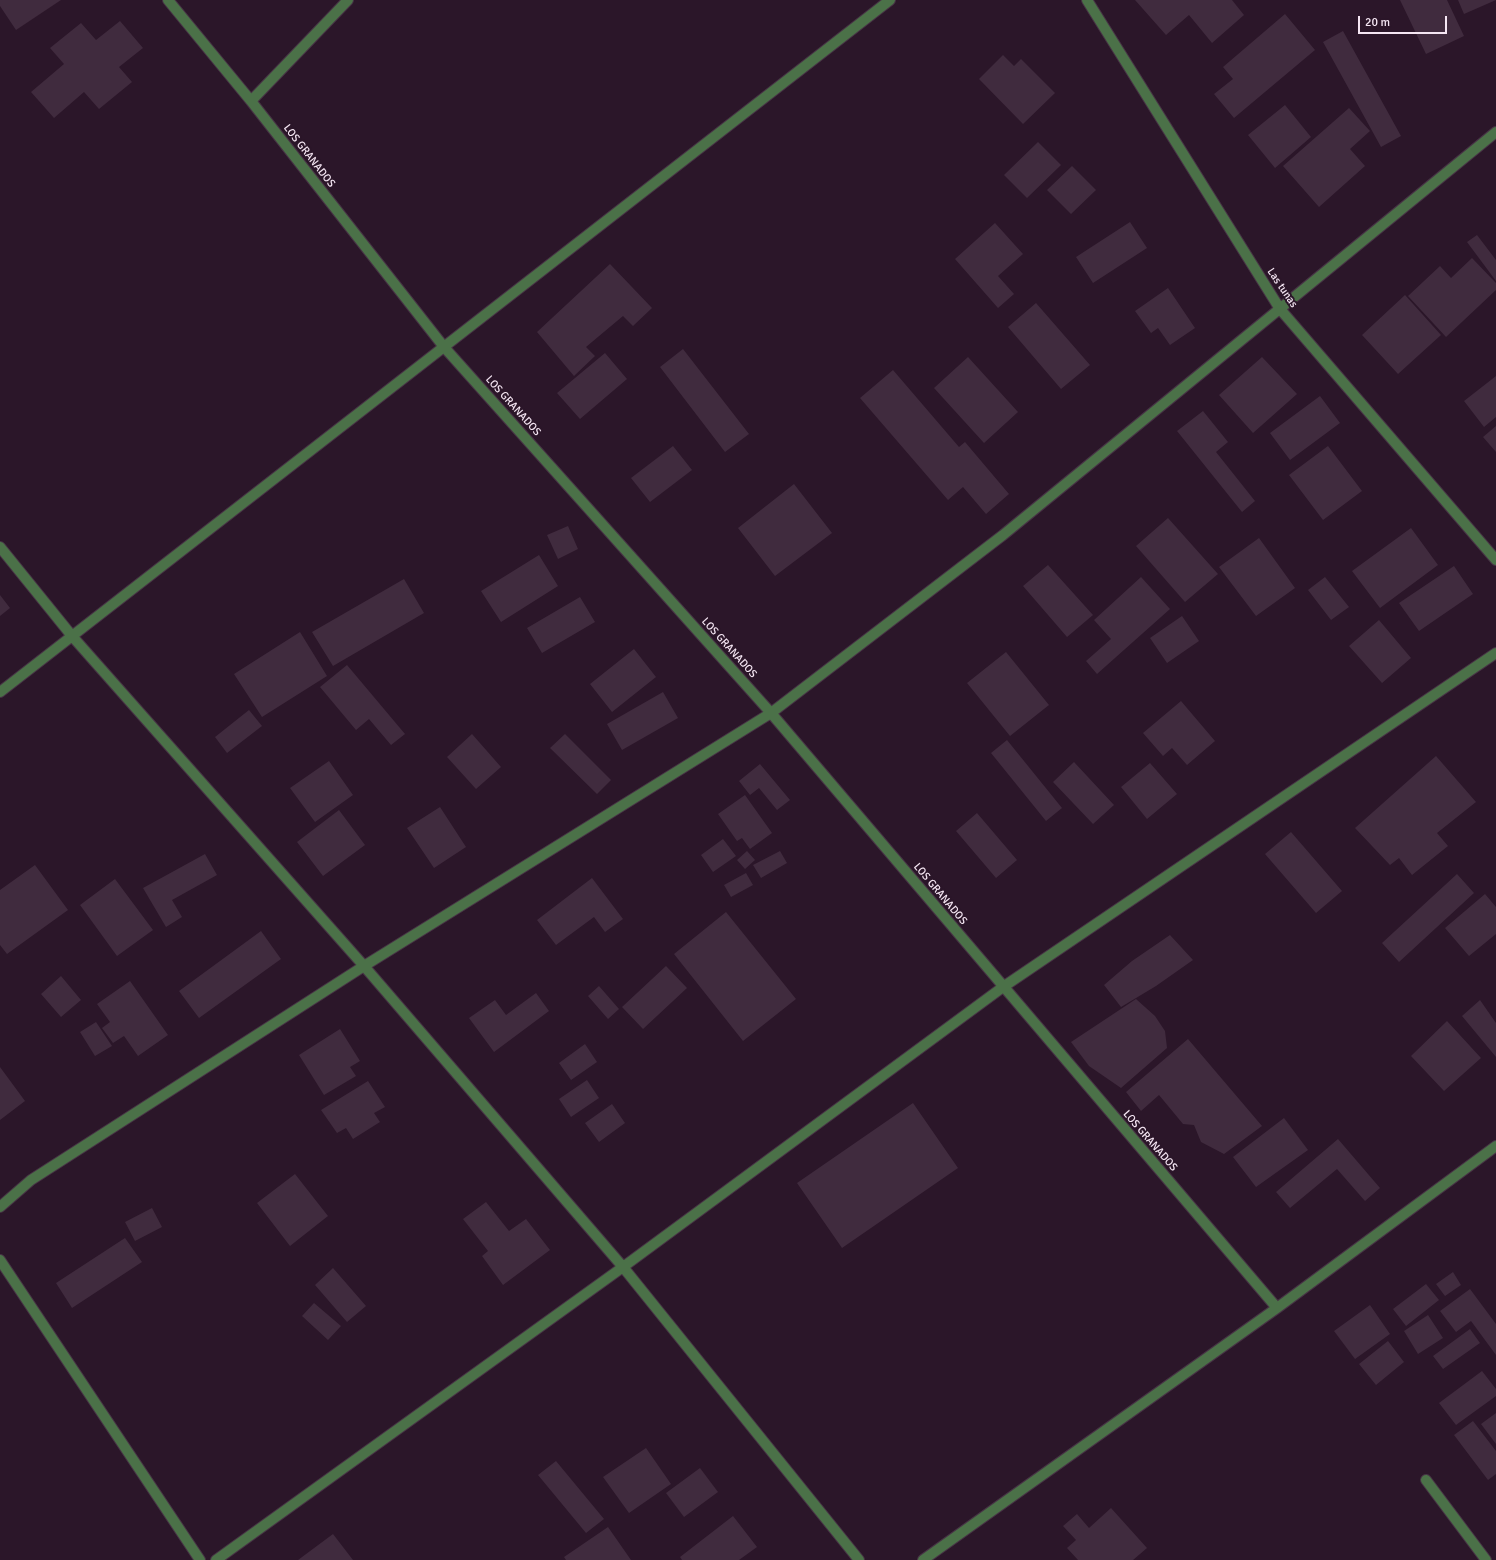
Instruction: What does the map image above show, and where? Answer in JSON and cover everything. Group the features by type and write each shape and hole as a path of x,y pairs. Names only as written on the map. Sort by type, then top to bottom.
{"street":[{"name":"LOS GRANADOS","path":"168,0 251,101 444,347 771,713 1277,1308"},
{"path":"251,101 348,0"},
{"path":"0,692 890,0"},
{"name":"Las tunas","path":"1087,0 1280,309 1496,560"},
{"path":"0,1207 31,1180 364,966 771,713 1004,535 1496,132"},
{"path":"0,547 72,636 364,966 622,1267 859,1560"},
{"path":"216,1560 622,1267 1003,987 1496,653"},
{"path":"923,1560 1277,1308 1496,1146"},
{"path":"0,1260 200,1560"},
{"path":"1426,1480 1486,1560"}],"building":[{"path":"0,0 61,0 16,30 0,6"},
{"path":"1135,0 1232,0 1244,15 1212,43 1189,15 1166,35"},
{"path":"1400,0 1447,0 1464,36 1426,54"},
{"path":"1458,0 1496,0 1464,14"},
{"path":"1285,14 1315,50 1234,118 1214,94 1233,79 1223,67"},
{"path":"120,21 143,48 119,67 132,82 99,109 84,92 54,118 31,92 64,64 50,48 81,23 96,40"},
{"path":"1343,31 1401,136 1381,147 1323,42"},
{"path":"1003,55 1014,66 1021,59 1055,93 1023,124 979,79"},
{"path":"1285,105 1311,137 1275,168 1248,135"},
{"path":"1349,108 1370,131 1350,149 1365,166 1319,207 1283,166"},
{"path":"1038,142 1061,165 1027,198 1004,175"},
{"path":"1072,166 1096,190 1071,214 1047,190"},
{"path":"1130,222 1147,248 1093,283 1076,257"},
{"path":"995,223 1023,254 998,276 1014,294 998,308 955,259"},
{"path":"1477,235 1496,260 1496,281 1467,242"},
{"path":"1472,258 1496,283 1496,290 1446,337 1408,296 1440,266 1451,278"},
{"path":"610,264 652,308 633,326 623,316 586,347 595,356 574,376 537,332"},
{"path":"1168,288 1195,328 1170,345 1158,328 1151,333 1135,311"},
{"path":"1405,295 1441,335 1398,374 1362,335"},
{"path":"1036,303 1090,365 1061,389 1008,327"},
{"path":"683,349 749,434 725,452 660,367"},
{"path":"605,353 627,379 580,419 557,393"},
{"path":"968,357 1018,412 984,443 934,388"},
{"path":"1262,357 1297,394 1253,433 1219,395"},
{"path":"893,370 959,447 965,442 1009,494 986,514 963,487 948,500 860,398"},
{"path":"1496,376 1496,417 1484,427 1464,401"},
{"path":"1320,396 1340,423 1290,460 1270,433"},
{"path":"1203,411 1228,442 1216,452 1255,501 1242,512 1177,431"},
{"path":"1496,426 1496,452 1483,437"},
{"path":"673,446 692,470 650,502 631,478"},
{"path":"1328,446 1362,491 1323,520 1289,475"},
{"path":"794,484 832,533 775,576 738,528"},
{"path":"1168,518 1218,574 1185,602 1136,546"},
{"path":"568,526 578,549 558,559 547,535"},
{"path":"1411,528 1438,565 1380,608 1352,571"},
{"path":"1259,538 1295,588 1256,616 1219,567"},
{"path":"539,555 558,586 501,622 481,591"},
{"path":"1048,565 1093,615 1067,637 1023,586"},
{"path":"1454,566 1473,594 1419,631 1399,603"},
{"path":"1141,577 1170,609 1097,674 1086,661 1111,639 1094,620"},
{"path":"1325,577 1349,607 1331,620 1308,590"},
{"path":"404,579 424,613 333,666 312,632"},
{"path":"0,595 10,608 0,616"},
{"path":"580,597 595,622 542,653 527,628"},
{"path":"1182,616 1199,641 1167,663 1150,638"},
{"path":"1379,620 1411,658 1382,683 1349,646"},
{"path":"300,632 327,676 262,717 234,674"},
{"path":"634,649 656,677 612,712 590,684"},
{"path":"1006,652 1049,705 1010,736 967,683"},
{"path":"347,665 405,734 391,745 369,719 356,730 320,687"},
{"path":"663,692 678,718 622,750 607,724"},
{"path":"1181,701 1215,741 1187,765 1172,748 1163,756 1143,733"},
{"path":"249,710 262,726 227,753 215,737"},
{"path":"472,734 501,767 476,789 447,757"},
{"path":"565,734 611,780 597,794 550,748"},
{"path":"1007,740 1062,808 1046,821 991,753"},
{"path":"1436,756 1476,802 1437,833 1448,846 1412,875 1399,858 1390,865 1355,828"},
{"path":"329,761 353,795 315,822 290,788"},
{"path":"1074,762 1114,805 1093,824 1053,782"},
{"path":"1150,763 1177,794 1147,819 1121,787"},
{"path":"760,764 790,800 777,810 759,788 750,795 739,781"},
{"path":"745,795 772,833 750,849 742,838 737,841 718,814"},
{"path":"440,807 466,847 434,868 407,828"},
{"path":"339,810 365,845 323,876 297,842"},
{"path":"977,813 1017,860 996,878 956,831"},
{"path":"1291,832 1342,891 1316,913 1265,854"},
{"path":"723,839 736,856 713,872 701,855"},
{"path":"747,851 755,860 745,869 737,860"},
{"path":"780,851 787,863 761,878 753,865"},
{"path":"205,854 217,875 172,900 182,917 166,927 143,888"},
{"path":"35,865 68,910 7,954 0,945 0,890"},
{"path":"746,873 753,885 731,897 724,885"},
{"path":"1457,874 1474,893 1399,962 1382,943"},
{"path":"592,878 623,919 605,932 594,917 556,945 537,920"},
{"path":"115,879 153,930 117,956 80,905"},
{"path":"1485,894 1496,907 1496,934 1469,956 1445,928"},
{"path":"726,912 796,999 743,1041 674,954"},
{"path":"261,931 281,959 199,1018 179,991"},
{"path":"1170,935 1193,960 1156,986 1121,1007 1104,985 1132,961"},
{"path":"666,966 687,988 643,1029 622,1007"},
{"path":"61,976 81,1000 61,1017 41,994"},
{"path":"130,981 168,1035 138,1056 124,1036 113,1043 102,1028 110,1022 97,1004"},
{"path":"599,986 619,1009 608,1019 588,996"},
{"path":"536,993 549,1011 494,1052 469,1018 495,1000 506,1015"},
{"path":"1136,999 1155,1016 1165,1031 1167,1048 1121,1088 1089,1066 1071,1042"},
{"path":"1480,1000 1496,1023 1496,1057 1462,1016"},
{"path":"1447,1021 1481,1058 1444,1091 1411,1056"},
{"path":"96,1022 112,1046 95,1056 80,1032"},
{"path":"340,1029 360,1061 350,1067 356,1076 324,1095 299,1055"},
{"path":"1188,1039 1262,1126 1224,1154 1201,1142 1194,1125 1183,1124 1159,1095 1141,1111 1126,1092"},
{"path":"585,1044 597,1062 571,1080 559,1063"},
{"path":"0,1067 25,1101 0,1120"},
{"path":"587,1080 599,1098 571,1117 559,1099"},
{"path":"368,1081 385,1107 374,1113 380,1122 353,1139 346,1128 337,1133 321,1110"},
{"path":"913,1103 958,1168 842,1248 797,1183"},
{"path":"612,1104 625,1123 599,1142 585,1123"},
{"path":"1284,1118 1308,1150 1256,1187 1233,1157"},
{"path":"1338,1139 1380,1188 1365,1201 1337,1169 1290,1208 1276,1192"},
{"path":"295,1174 328,1216 290,1246 257,1203"},
{"path":"486,1202 509,1231 526,1219 550,1250 503,1285 482,1256 488,1251 463,1219"},
{"path":"152,1208 162,1227 135,1241 125,1222"},
{"path":"125,1238 142,1262 72,1308 56,1283"},
{"path":"333,1268 366,1306 347,1322 315,1285"},
{"path":"1453,1272 1461,1285 1445,1296 1436,1284"},
{"path":"1426,1284 1439,1300 1406,1326 1393,1309"},
{"path":"1470,1289 1496,1324 1496,1355 1471,1321 1456,1332 1440,1311"},
{"path":"314,1303 341,1326 328,1340 302,1316"},
{"path":"1370,1305 1390,1334 1355,1359 1334,1331"},
{"path":"1428,1315 1443,1338 1418,1354 1404,1331"},
{"path":"1470,1329 1480,1343 1443,1369 1433,1356"},
{"path":"1388,1341 1404,1362 1376,1385 1359,1364"},
{"path":"1482,1371 1496,1389 1496,1396 1456,1425 1439,1403"},
{"path":"1496,1413 1496,1444 1481,1424"},
{"path":"1473,1421 1496,1451 1496,1474 1488,1480 1454,1435"},
{"path":"646,1448 671,1484 629,1513 603,1477"},
{"path":"556,1461 604,1519 586,1533 538,1475"},
{"path":"700,1468 718,1492 684,1517 666,1493"},
{"path":"1111,1508 1147,1548 1133,1560 1078,1560 1067,1548 1076,1540 1063,1526 1077,1514 1089,1528"},
{"path":"733,1516 757,1547 739,1560 682,1560 680,1557"},
{"path":"608,1527 631,1560 566,1560 564,1557"},
{"path":"333,1534 353,1560 298,1560"}]}
